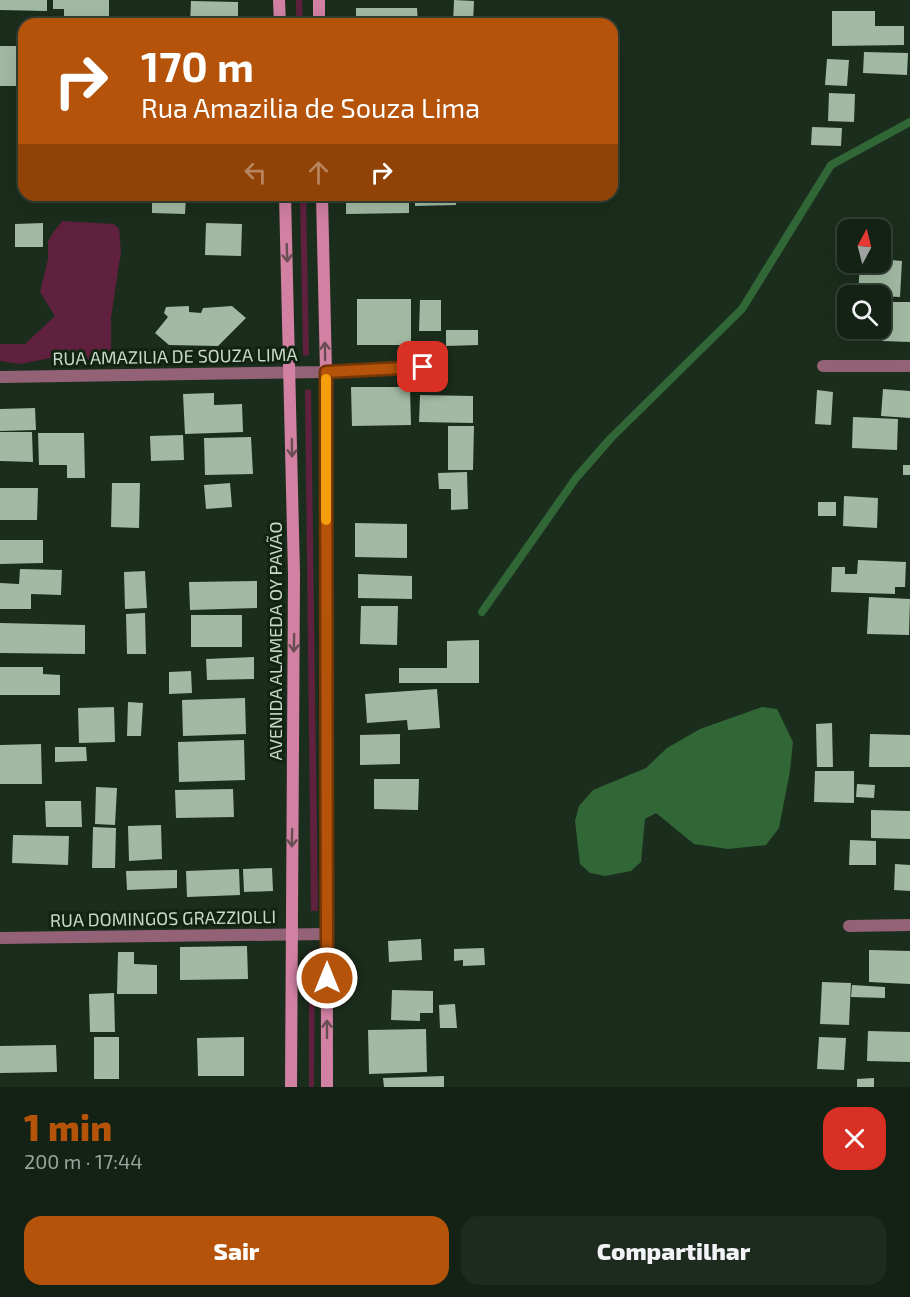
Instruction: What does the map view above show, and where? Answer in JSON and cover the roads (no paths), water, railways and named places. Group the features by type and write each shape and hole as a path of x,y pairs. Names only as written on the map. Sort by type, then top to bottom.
{"street":[{"path":"279,0 280,18"},
{"path":"319,0 319,18"},
{"name":"AVENIDA ALAMEDA OY PAVÃO","path":"285,201 294,574 291,1087"},
{"path":"322,201 326,372 327,1087"},
{"path":"823,366 910,366"},
{"name":"RUA AMAZILIA DE SOUZA LIMA","path":"0,377 326,372 423,367"},
{"path":"849,926 910,925"},
{"name":"RUA DOMINGOS GRAZZIOLLI","path":"0,939 327,934"}],"waterway":[{"path":"482,612 576,478 611,438 742,309 831,165 910,122"}]}
